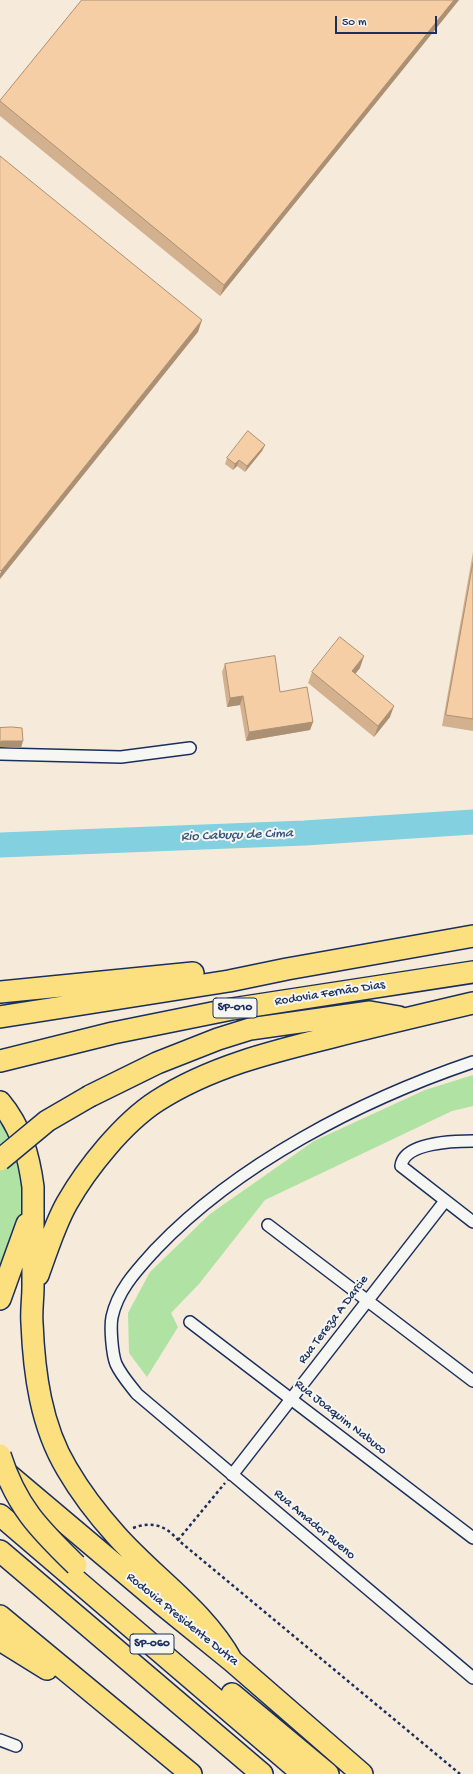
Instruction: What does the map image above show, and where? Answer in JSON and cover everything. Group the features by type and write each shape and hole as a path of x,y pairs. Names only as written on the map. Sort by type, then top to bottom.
{"highway":[{"name":"SP-010","path":"0,1017 229,981 287,969 473,936"},
{"path":"0,992 224,970 287,969"},
{"name":"Rodovia Fernão Dias","path":"0,1061 113,1033 232,1008 473,972"},
{"path":"33,1289 56,1226 67,1203 86,1174 114,1139 156,1102 199,1078 230,1065 288,1047 473,1003"},
{"path":"0,1160 47,1121 90,1096 157,1062 206,1043 250,1029 370,1012 406,1018"},
{"path":"0,1102 16,1125 26,1152 33,1187 32,1322 34,1356 38,1388 45,1416 55,1445 66,1468 100,1516 135,1556 189,1605 208,1625 223,1644 232,1661"},
{"path":"0,1299 33,1208"},
{"path":"0,1455 7,1476 21,1505 44,1534 76,1565 328,1774"},
{"name":"Rodovia Presidente Dutra","path":"0,1468 232,1661 362,1774"},
{"name":"SP-060","path":"0,1514 303,1774"},
{"name":"SP-060","path":"0,1550 262,1774"},
{"path":"0,1616 191,1774"},
{"path":"0,1640 109,1707"}],"street":[{"path":"0,754 121,757 190,748"},
{"name":"Rua Amador Bueno","path":"473,1062 394,1093 349,1113 318,1129 275,1155 233,1184 199,1209 169,1236 132,1275 119,1296 112,1317 113,1346 116,1364 137,1394 473,1678"},
{"path":"473,1141 451,1141 432,1144 410,1153 404,1158 401,1166 473,1222"},
{"name":"Rua Tereza A Darcie","path":"232,1475 445,1201"},
{"path":"268,1225 473,1380"},
{"name":"Rua Joaquim Nabuco","path":"190,1322 292,1398 473,1538"},
{"path":"0,1740 16,1746"}],"path":[{"path":"178,1540 232,1475"},
{"path":"116,1534 142,1525 156,1526 169,1530 178,1540 460,1774"}],"green space":[{"path":"473,1075 473,1106 452,1111 265,1200 199,1284 171,1313 178,1327 147,1377 129,1353 128,1313 150,1272 210,1214 314,1141 425,1090"},
{"path":"0,1118 22,1173 21,1217 0,1272"}],"building":[{"path":"82,0 454,0 224,285 0,101"},
{"path":"0,156 202,320 1,571 0,570"},
{"path":"248,431 265,445 247,466 239,460 235,464 227,458"},
{"path":"473,563 473,719 446,715"},
{"path":"340,637 364,656 352,671 394,706 378,726 312,672"},
{"path":"275,656 280,692 307,687 313,722 249,732 243,696 230,698 225,664"},
{"path":"0,728 22,728 23,741 0,742"}],"waterway":[{"name":"Rio Cabuçu de Cima","path":"0,845 305,833 473,822"}]}
